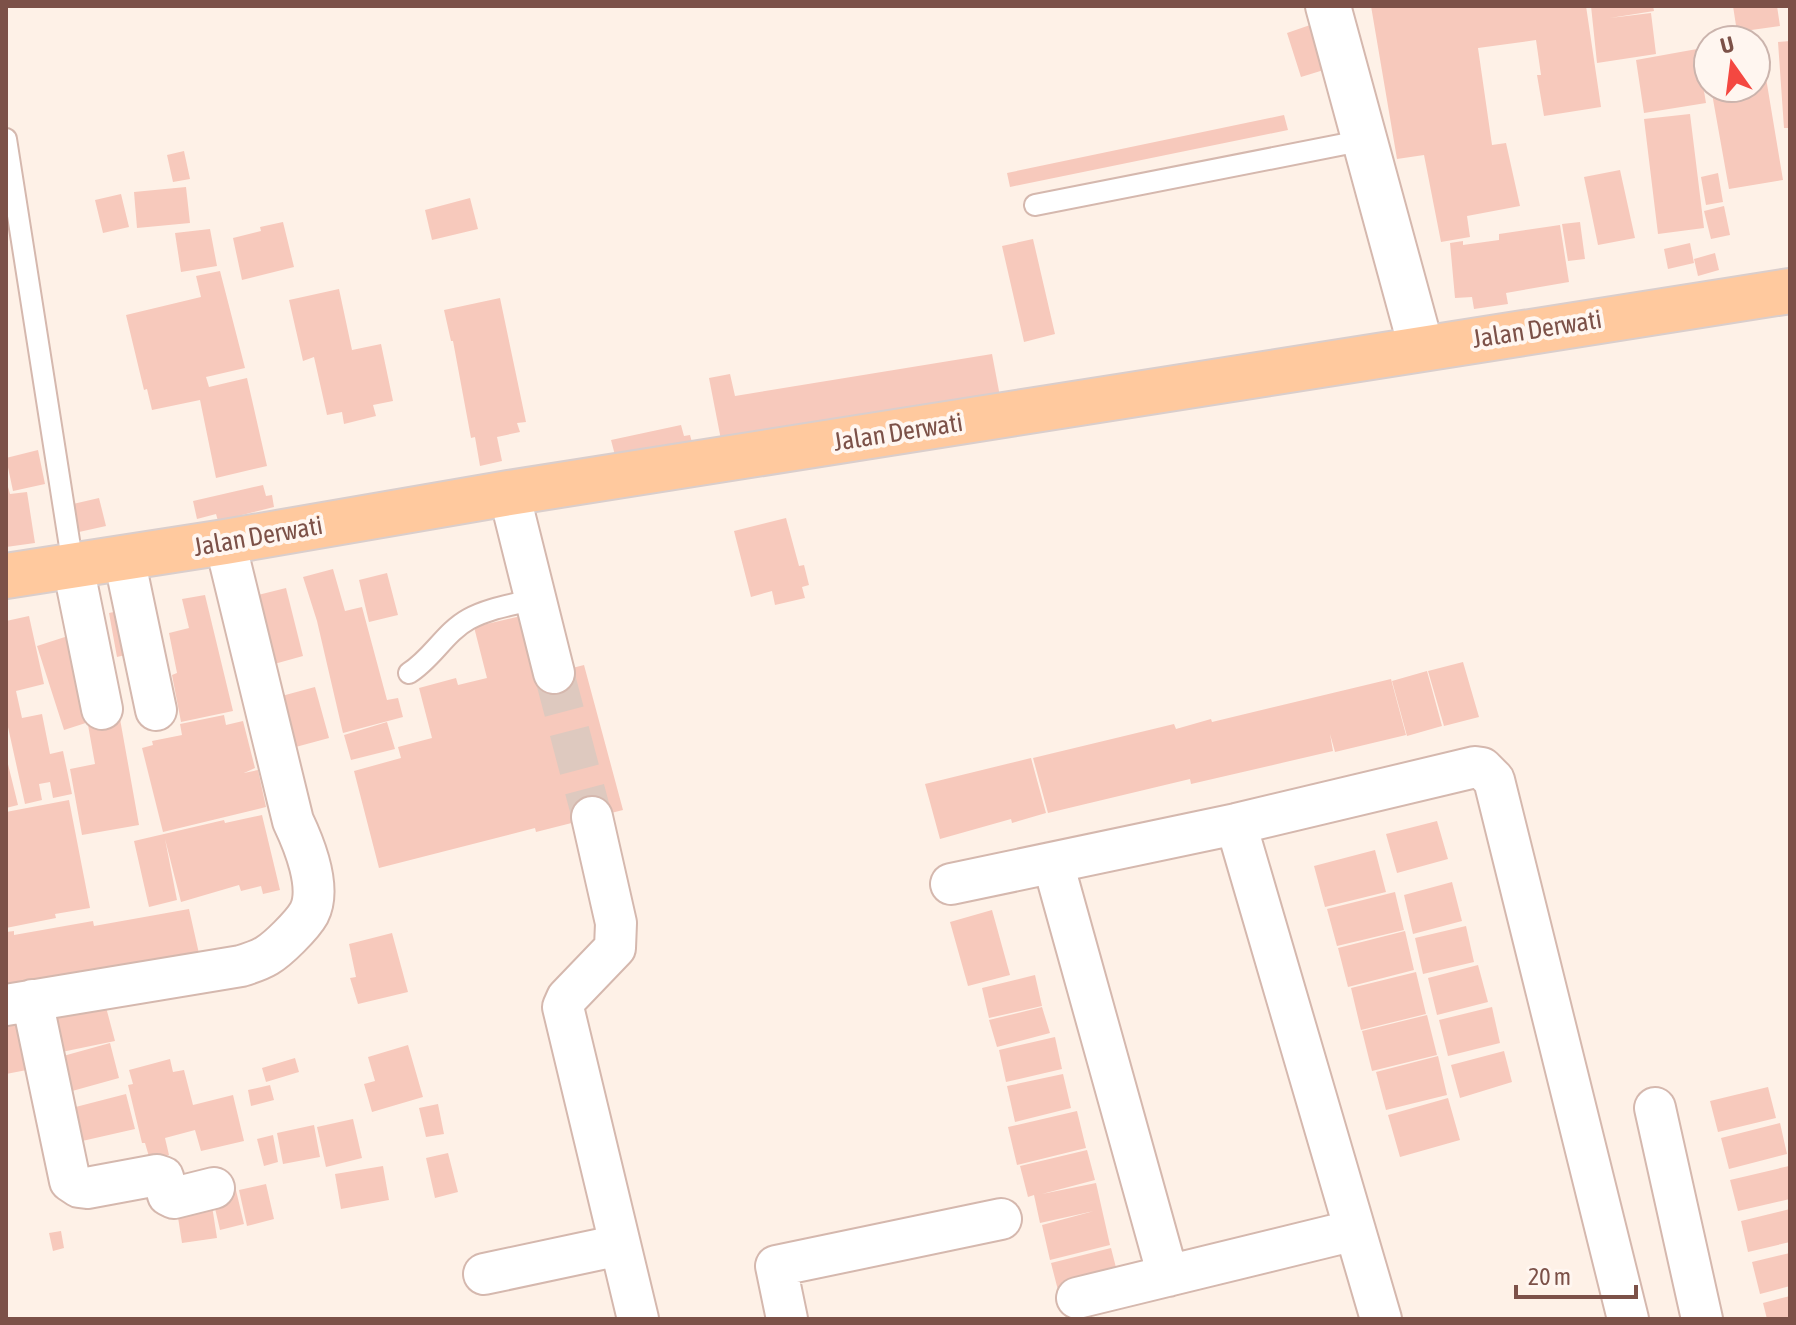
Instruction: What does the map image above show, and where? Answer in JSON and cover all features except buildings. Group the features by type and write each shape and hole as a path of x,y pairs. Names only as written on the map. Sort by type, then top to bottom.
{"main road":[{"name":"Jalan Derwati","path":"6,576 509,493 1790,291"}],"street":[{"path":"1328,6 1365,140 1412,349"},
{"path":"509,493 554,673"},
{"path":"214,1188 174,1198 168,1195 163,1177 157,1175 87,1188 70,1181 19,1002 241,966 269,957 311,910 313,881 305,846 293,821 225,542"},
{"path":"124,558 156,710"},
{"path":"73,566 102,709"},
{"path":"951,884 1236,824 1475,767 1482,768 1491,775 1628,1319"},
{"path":"592,817 616,923 615,948 567,998 563,1007 638,1319"},
{"path":"1236,824 1381,1319"},
{"path":"1053,863 1168,1276"},
{"path":"1655,1108 1702,1319"},
{"path":"787,1319 776,1266 1001,1219"},
{"path":"1077,1298 1355,1230"},
{"path":"484,1274 620,1245"}],"lane":[{"path":"6,139 73,566"},
{"path":"1035,205 1365,140"},
{"path":"409,673 424,664 468,620 535,599"}],"tunnel":[{"path":"554,673 592,817"}]}
